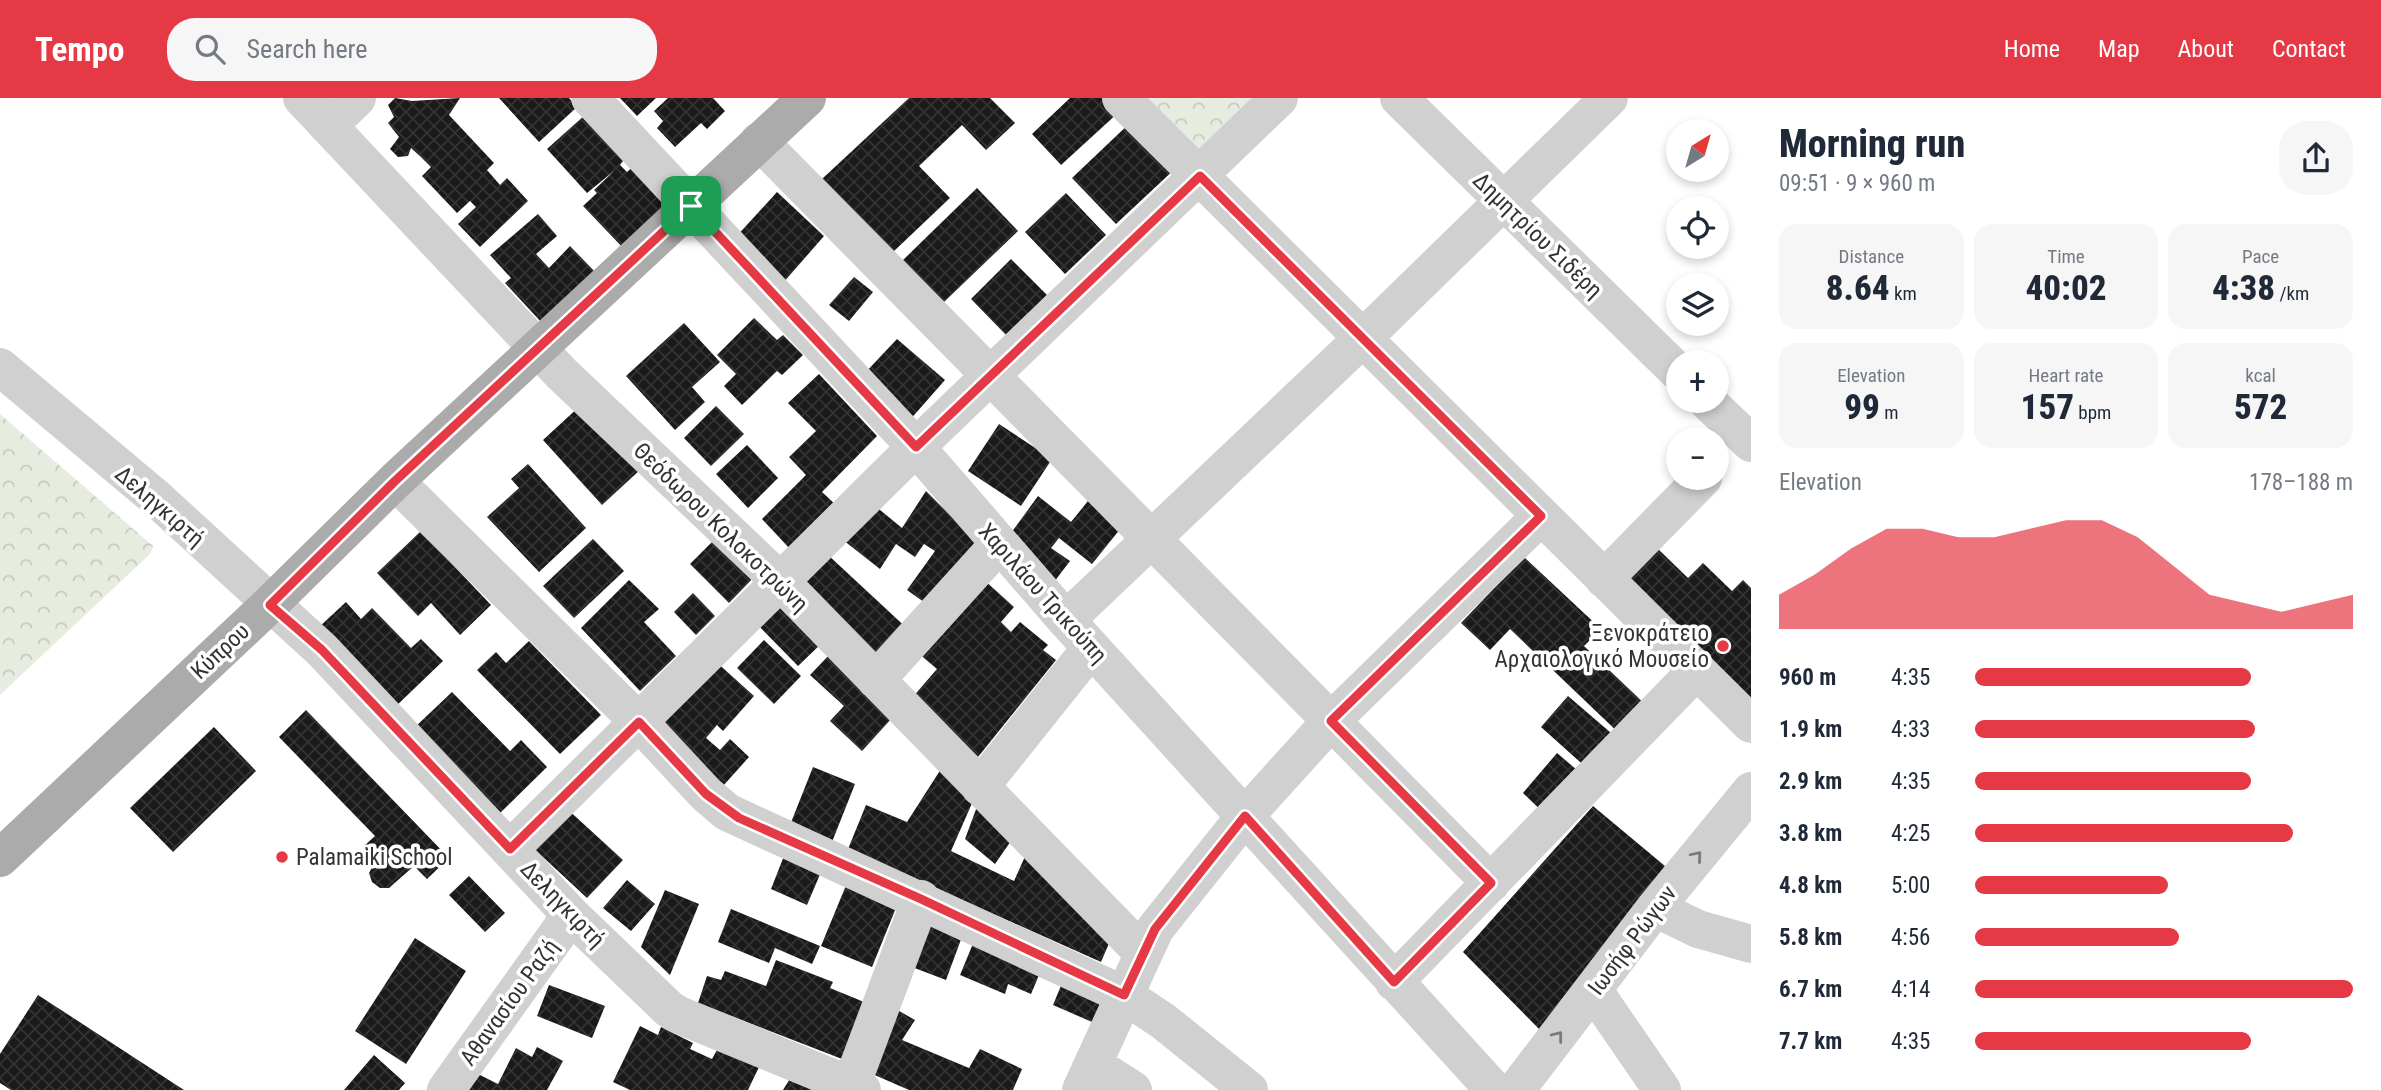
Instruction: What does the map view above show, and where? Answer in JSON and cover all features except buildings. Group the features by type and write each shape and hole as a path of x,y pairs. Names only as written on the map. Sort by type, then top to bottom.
{"main road":[{"name":"Κύπρου","path":"0,858 270,605 395,481 691,206 759,141 790,103"}],"street":[{"name":"Θεόδωρου Κολοκοτρώνη","path":"302,98 538,347 780,581 1143,953"},
{"path":"328,126 357,98"},
{"name":"Χαριλάου Τρικούπη","path":"590,98 916,447 998,545 1493,1090"},
{"path":"1121,98 1751,724"},
{"path":"510,849 916,447 1279,98"},
{"name":"Δημητρίου Σιδέρη","path":"1399,98 1666,360"},
{"path":"1066,620 1363,338 1609,98"},
{"path":"759,141 1491,883"},
{"name":"Δεληγκιρτή","path":"0,367 155,497 322,650 571,915 673,1012 788,1077 857,1088"},
{"path":"1721,413 1749,436 1729,454"},
{"path":"395,481 727,812 921,899 1124,995 1163,1021 1249,1090"},
{"path":"1605,579 1691,490"},
{"path":"1133,1090 1088,1077 1155,929 1245,816 1331,721 1541,516"},
{"path":"876,680 998,545"},
{"path":"980,787 1091,648"},
{"path":"1394,982 1697,670"},
{"name":"Ιωσήφ Ρώγων","path":"1516,1090 1655,908 1744,813"},
{"path":"857,1088 921,899"},
{"path":"1655,908 1698,929 1751,944"},
{"name":"Αθανασίου Ραζή","path":"446,1090 571,915"},
{"path":"1594,991 1662,1090"}],"green space":[{"path":"1133,98 1254,98 1194,158"},
{"path":"0,414 153,546 150,554 0,695"}],"place":[{"name":"Ξενοκράτειο Αρχαιολογικό Μουσείο","path":"1723,646"},
{"name":"Palamaiki School","path":"282,857"}],"route":[{"path":"1200,176 1541,516 1331,721 1491,883 1394,982 1245,816 1155,929 1124,995 921,899 727,812 706,794 639,722 510,849 322,650 270,605 395,481 691,206 916,447 1200,176"}]}
